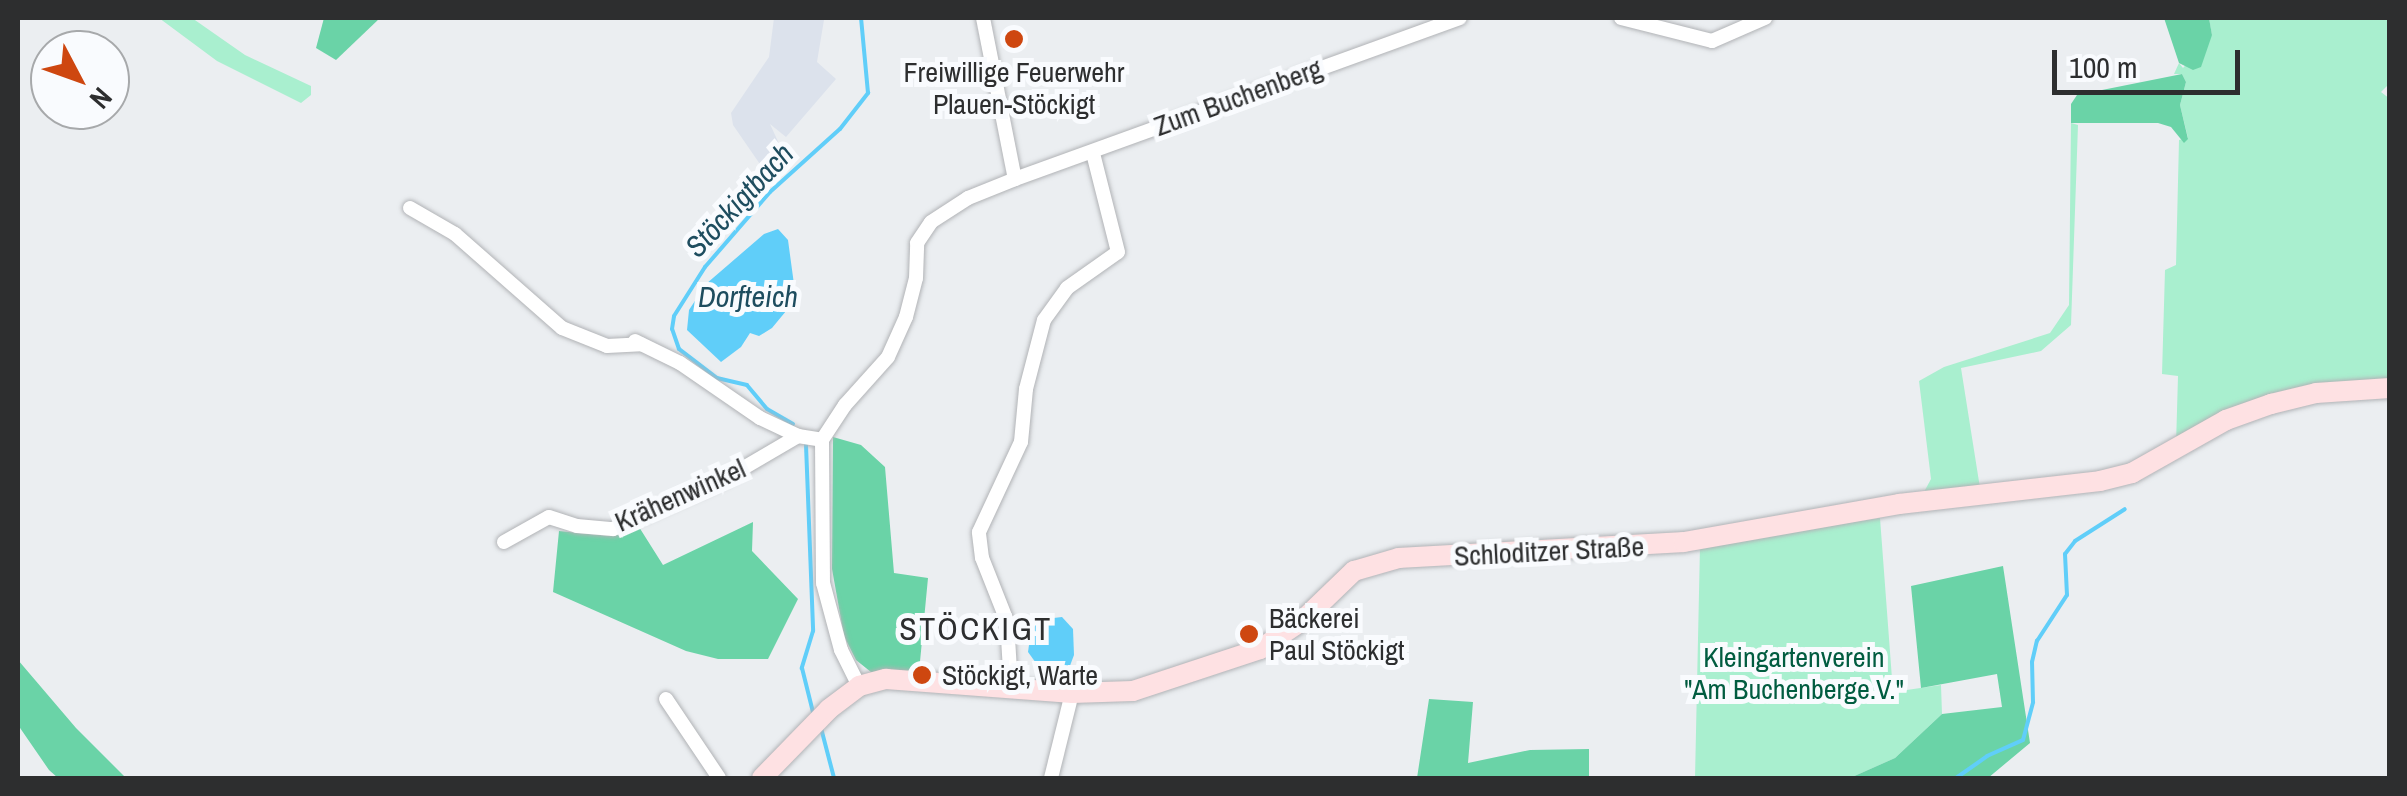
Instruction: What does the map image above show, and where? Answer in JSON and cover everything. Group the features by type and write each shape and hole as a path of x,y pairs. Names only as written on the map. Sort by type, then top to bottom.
{"street":[{"path":"983,18 1015,180"},
{"name":"Zum Buchenberg","path":"822,440 845,406 888,357 906,317 923,232 968,198 1216,103 1460,18"},
{"path":"1622,18 1712,41 1764,18"},
{"path":"1010,687 1007,620 982,558 979,532 1021,442 1026,390 1044,320 1067,288 1118,252 1093,152"},
{"path":"410,208 455,234 562,328 607,346 637,342 680,363 738,406 798,436 822,440 823,584 840,650 859,686 794,742 762,778"},
{"name":"Schloditzer Straße","path":"859,686 886,679 1072,693 1133,691 1260,649 1303,620 1354,571 1398,558 1684,542 1899,504 2100,481 2132,473 2226,420 2271,404 2316,393 2390,388"},
{"name":"Krähenwinkel","path":"504,542 549,517 577,526 614,529 723,480 798,436"},
{"path":"1051,778 1072,693"},
{"path":"666,698 719,778"}],"shaded area":[{"path":"774,18 824,20 817,62 836,79 786,137 770,124 786,159 766,173 733,125 731,113 769,57"}],"green space":[{"path":"159,18 192,18 245,55 311,86 311,95 301,103 217,61"},
{"path":"324,18 380,18 336,60 316,48"},
{"path":"2164,18 2209,18 2212,35 2201,67 2193,70 2179,63"},
{"path":"2209,18 2389,18 2389,84 2381,92 2390,99 2389,382 2314,388 2176,445 2178,376 2162,374 2165,270 2176,265 2179,140 2188,138 2180,105 2186,82 2182,74 2174,74 2179,63 2183,68 2212,35"},
{"path":"2182,74 2186,82 2180,105 2188,139 2184,143 2171,127 2158,123 2071,123 2071,104 2077,95"},
{"path":"2071,123 2078,125 2071,325 2041,351 1961,368 1980,488 1924,492 1931,479 1919,381 1944,367 2050,333 2069,305"},
{"path":"833,437 861,445 885,467 894,573 928,578 919,672 871,672 856,660 844,636 832,569"},
{"name":"Kleingartenverein \"Am Buchenberge.V.\"","path":"1880,518 1893,692 1941,685 1942,714 1895,758 1850,778 1695,778 1700,546"},
{"path":"753,522 752,551 798,599 768,659 718,659 686,651 553,592 559,531 609,536 639,527 663,565"},
{"path":"2003,566 2030,743 1988,778 1850,778 1895,758 1942,714 2002,707 1997,674 1921,688 1911,586"},
{"path":"18,660 76,728 126,778 58,778 49,770 18,725"},
{"path":"1429,699 1473,702 1468,763 1530,750 1589,749 1589,778 1417,778"}],"water":[{"name":"Dorfteich","path":"778,229 788,240 796,299 772,328 759,336 750,333 741,347 721,362 687,330 689,310 706,284 764,234"},
{"path":"1062,617 1073,629 1074,655 1068,671 1041,670 1028,652 1037,620"}],"waterway":[{"name":"Stöckigtbach","path":"793,424 767,409 747,385 717,378 679,349 672,329 674,316 705,267 770,192 840,129 868,93 861,18"},
{"name":"Stöckigtbach","path":"806,445 813,631 802,668 813,712"},
{"path":"1956,778 1987,756 2023,740 2033,702 2032,662 2037,641 2067,595 2065,554 2075,541 2125,509"},
{"name":"Stöckigtbach","path":"821,728 834,778"}],"place":[{"name":"Freiwillige Feuerwehr Plauen-Stöckigt","path":"1014,39"},
{"name":"Bäckerei Paul Stöckigt","path":"1249,634"},
{"name":"Stöckigt, Warte","path":"922,675"}],"district":[{"name":"STÖCKIGT","path":"976,629"}]}
